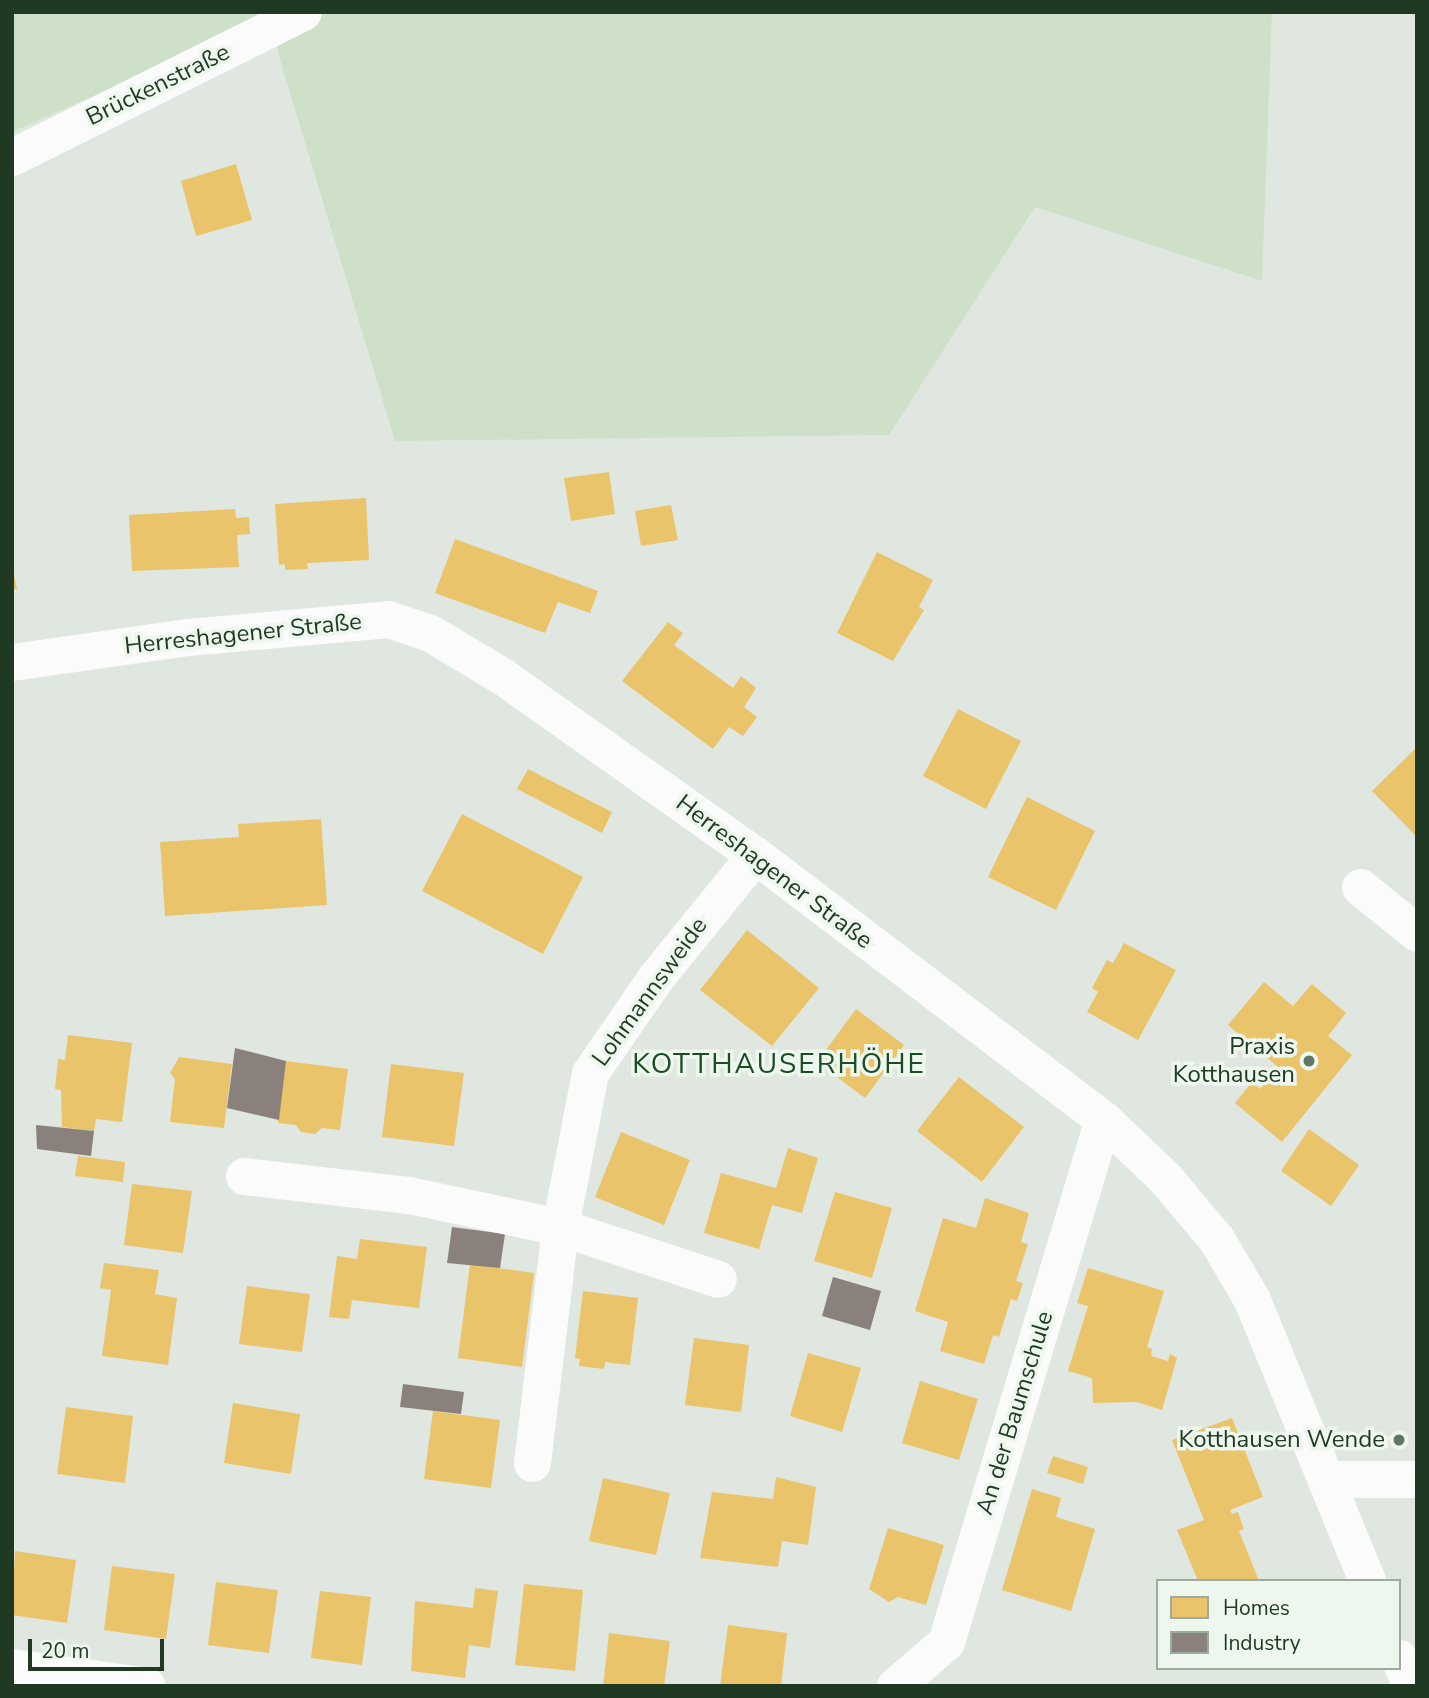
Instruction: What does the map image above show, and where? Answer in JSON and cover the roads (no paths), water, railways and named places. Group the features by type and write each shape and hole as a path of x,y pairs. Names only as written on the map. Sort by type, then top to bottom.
{"street":[{"name":"Brückenstraße","path":"12,157 303,12"},
{"name":"Herreshagener Straße","path":"12,662 313,622 388,619 430,633 502,676 755,855 1103,1119 1166,1178 1217,1240 1252,1300 1366,1579"},
{"name":"Lohmannsweide","path":"532,1463 560,1227 590,1073 656,977 755,855"},
{"path":"1360,887 1417,933"},
{"name":"An der Baumschule","path":"895,1686 946,1642 1103,1119"},
{"path":"244,1176 409,1195 560,1227 718,1279"},
{"path":"1325,1479 1417,1479"},
{"path":"1401,1663 1411,1686"},
{"path":"12,1667 148,1686"}],"place":[{"name":"Praxis Kotthausen","path":"1309,1061"},
{"name":"Kotthausen Wende","path":"1399,1440"}],"district":[{"name":"KOTTHAUSERHÖHE","path":"779,1064"}]}
